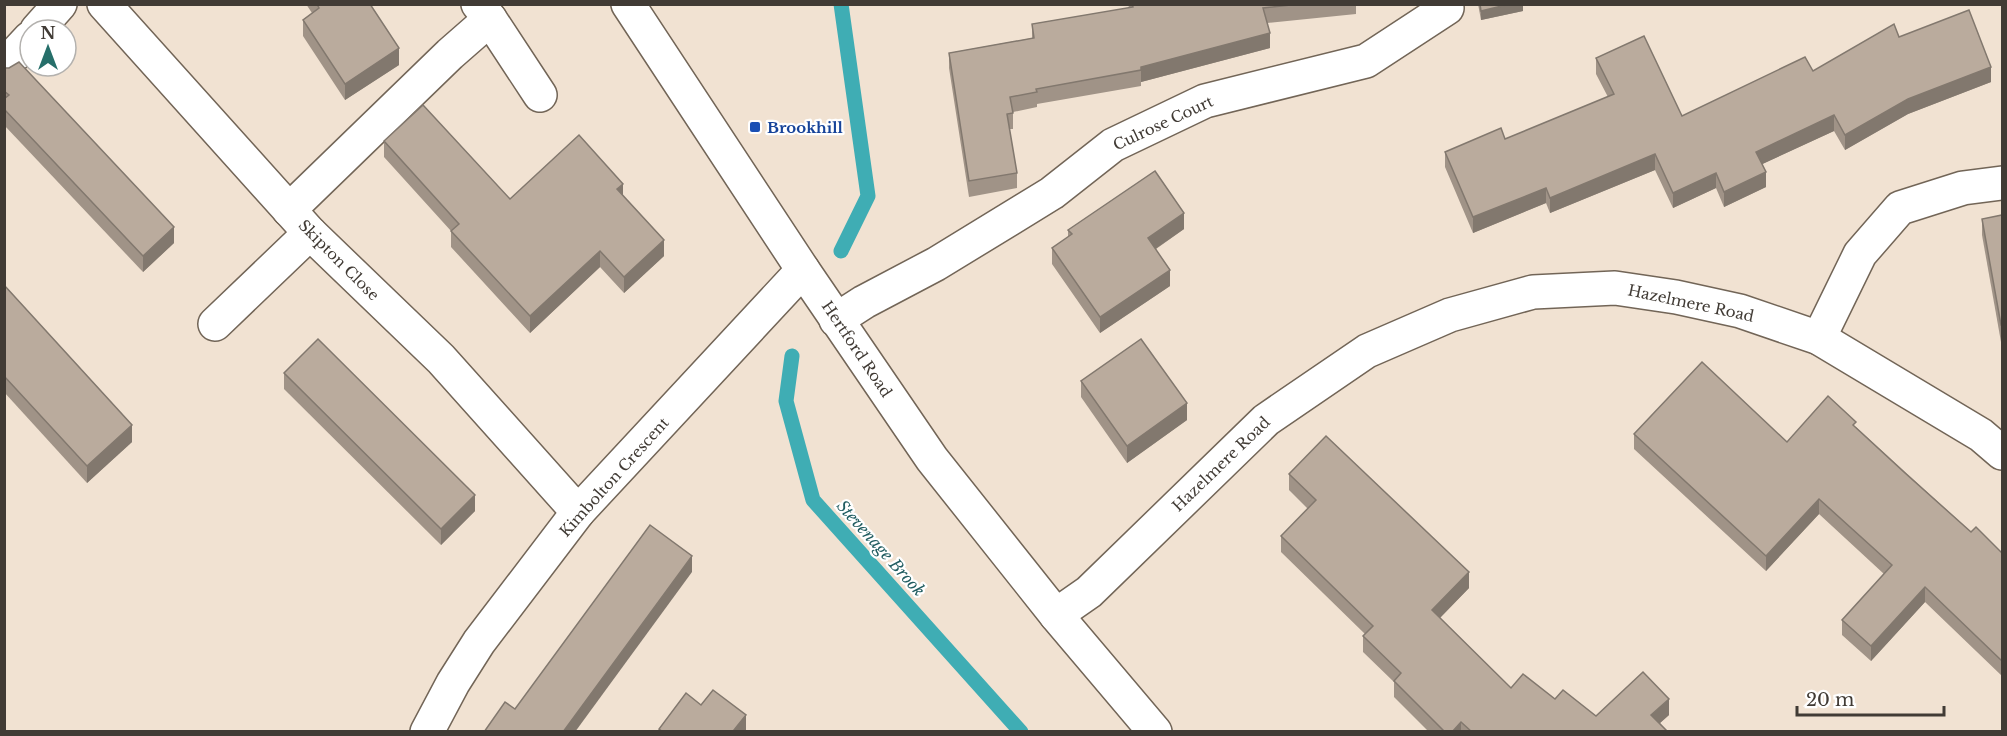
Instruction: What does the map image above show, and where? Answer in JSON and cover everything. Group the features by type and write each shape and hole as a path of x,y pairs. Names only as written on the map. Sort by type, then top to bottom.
{"street":[{"path":"48,18 60,4"},
{"name":"Skipton Close","path":"104,4 299,222 441,359 578,512"},
{"name":"Hertford Road","path":"628,4 836,320 932,459 1056,615 1155,732"},
{"name":"Culrose Court","path":"836,320 864,302 936,264 1052,193 1113,145 1205,101 1366,61 1447,8"},
{"path":"215,324 299,222 450,54 484,12 540,95"},
{"path":"4,66 18,51"},
{"path":"1819,338 1860,254 1900,208 1963,188 2002,183"},
{"name":"Kimbolton Crescent","path":"427,732 453,683 479,642 578,512 803,270"},
{"name":"Hazelmere Road","path":"1056,615 1089,592 1266,420 1367,351 1450,315 1533,292 1615,288 1740,310 1819,338 1981,435 2002,453"}],"building":[{"path":"317,4 370,4 399,48 345,84 303,20 319,8"},
{"path":"1132,4 1300,4 1263,8 1270,33 1141,67 1141,70 1036,89 1037,92 1010,97 1013,113 1007,114 1017,173 969,181 949,53 1034,38 1032,24 1133,7"},
{"path":"1480,4 1510,4 1481,11"},
{"path":"1969,10 1991,67 1908,99 1845,135 1834,115 1756,152 1766,172 1724,192 1716,173 1673,193 1655,154 1550,198 1546,188 1473,217 1445,152 1501,128 1505,139 1614,94 1596,58 1644,36 1682,116 1805,57 1813,71 1894,24 1899,37"},
{"path":"18,63 18,78 34,78 174,227 143,256 4,109 4,99 9,95 4,91 4,68"},
{"path":"423,105 510,199 579,135 623,184 617,189 664,240 624,277 600,251 530,316 451,231 459,224 384,141"},
{"path":"1155,171 1184,213 1148,238 1170,270 1100,317 1052,248 1072,234 1068,230"},
{"path":"2002,215 2002,325 2001,325 1982,219"},
{"path":"4,285 132,425 87,466 4,376"},
{"path":"318,339 475,495 441,529 284,373"},
{"path":"1141,339 1187,403 1127,446 1081,381"},
{"path":"1702,362 1787,442 1828,396 1856,422 1853,425 1971,532 1976,527 2002,553 2002,661 1925,587 1871,646 1842,620 1892,565 1819,499 1766,556 1634,434"},
{"path":"1326,436 1469,572 1432,610 1511,688 1523,674 1555,699 1563,690 1596,716 1643,672 1669,699 1651,715 1668,732 1472,732 1461,722 1452,732 1445,732 1394,681 1401,673 1363,636 1373,626 1281,536 1316,500 1289,474"},
{"path":"650,525 692,556 563,732 484,732 505,702 515,709"},
{"path":"713,690 746,715 734,730 736,732 663,732 659,729 686,693 701,705"}],"waterway":[{"name":"Stevenage Brook","path":"841,4 868,196 841,251"},
{"name":"Stevenage Brook","path":"792,356 786,401 813,500 1021,732"}],"place":[{"name":"Brookhill","path":"755,127"}]}
